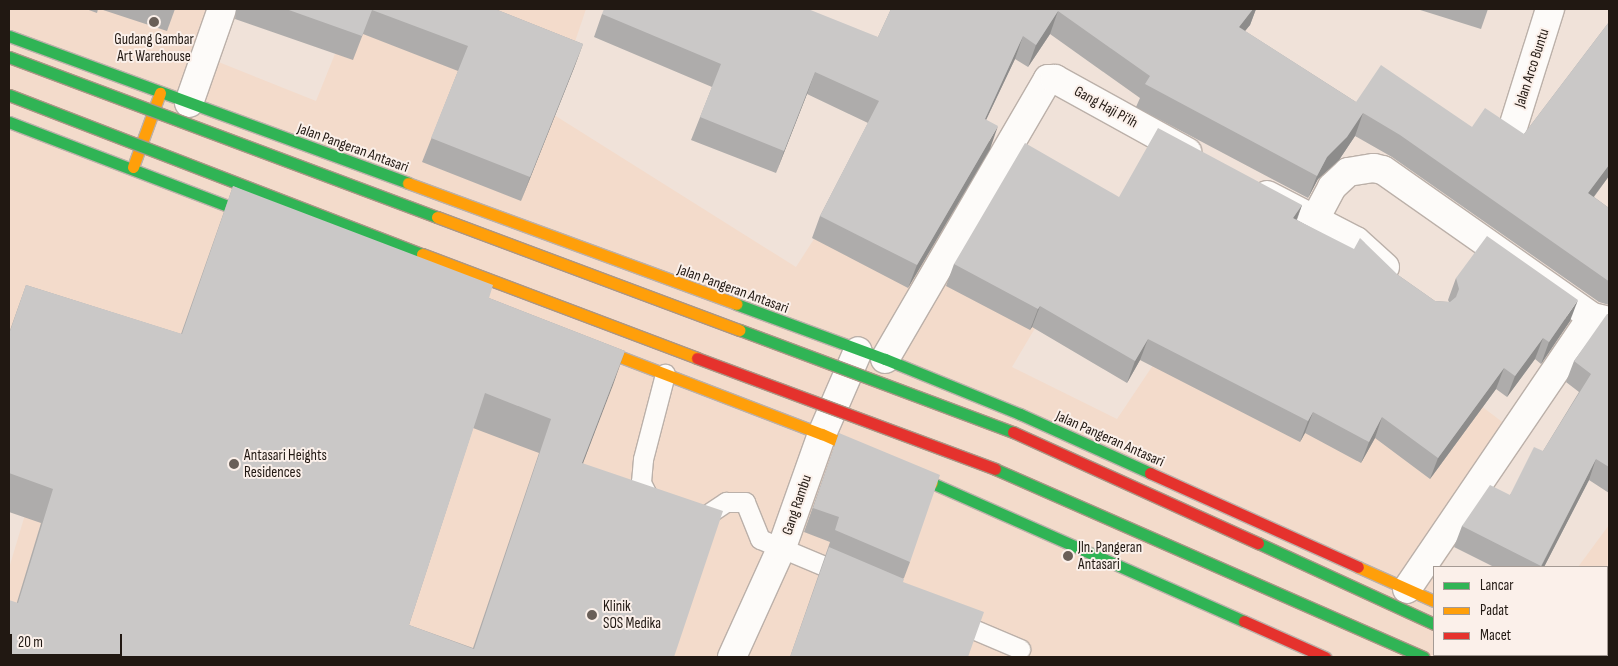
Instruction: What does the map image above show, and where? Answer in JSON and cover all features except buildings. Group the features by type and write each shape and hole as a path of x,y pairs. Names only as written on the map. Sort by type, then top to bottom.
{"main road":[{"name":"Jalan Pangeran Antasari","path":"9,36 885,360 1020,414 1433,601"},
{"path":"9,57 1023,436 1433,624"},
{"path":"132,169 160,93"},
{"path":"9,95 510,288 1014,476 1424,657"},
{"path":"9,122 270,222"},
{"path":"573,338 822,434 1324,657"}],"street":[{"path":"189,103 222,9"},
{"name":"Jalan Arco Buntu","path":"1513,127 1550,9"},
{"name":"Gang Haji Pi'ih","path":"885,360 1048,79 1055,79 1210,164"},
{"path":"1314,221 1332,187 1348,172 1383,170 1600,319 1407,589"},
{"path":"1245,183 1314,221 1356,241 1402,285"},
{"name":"Gang Rambu","path":"732,657 782,547 822,434 858,351"}],"lane":[{"path":"665,374 648,434 642,482 651,505 672,520 702,518 726,502 745,502 760,539 864,582"},
{"path":"937,614 1020,649"}],"shaded area":[{"path":"9,9 211,9 196,53 316,101 353,9 586,9 551,113 796,267 893,116 1101,217 1012,367 1117,419 1232,247 1418,358 1526,440 1442,566 1433,566 1433,656 1608,656 1608,566 1579,566 1609,525 1609,657 9,657 9,568 27,508 9,501"}],"traffic: fast":[{"path":"9,36 408,183"},
{"path":"9,57 437,217"},
{"path":"9,95 422,254"},
{"path":"9,122 262,219"},
{"path":"736,304 885,359 1020,414 1150,473"},
{"path":"740,330 1013,432"},
{"path":"995,469 1424,657"},
{"path":"932,483 1244,621"},
{"path":"1258,543 1433,624"}],"traffic: slow":[{"path":"133,167 160,93"},
{"path":"408,183 736,304"},
{"path":"437,217 740,330"},
{"path":"422,254 697,358"},
{"path":"587,344 822,434 932,483"},
{"path":"1358,567 1433,601"}],"traffic: jam":[{"path":"697,358 995,469"},
{"path":"1013,432 1258,543"},
{"path":"1150,473 1358,567"},
{"path":"1244,621 1325,657"}],"place":[{"name":"Gudang Gambar Art Warehouse","path":"154,22"},
{"name":"Antasari Heights Residences","path":"234,464"},
{"name":"Jln. Pangeran Antasari","path":"1068,556"},
{"name":"Klinik SOS Medika","path":"592,615"}]}
